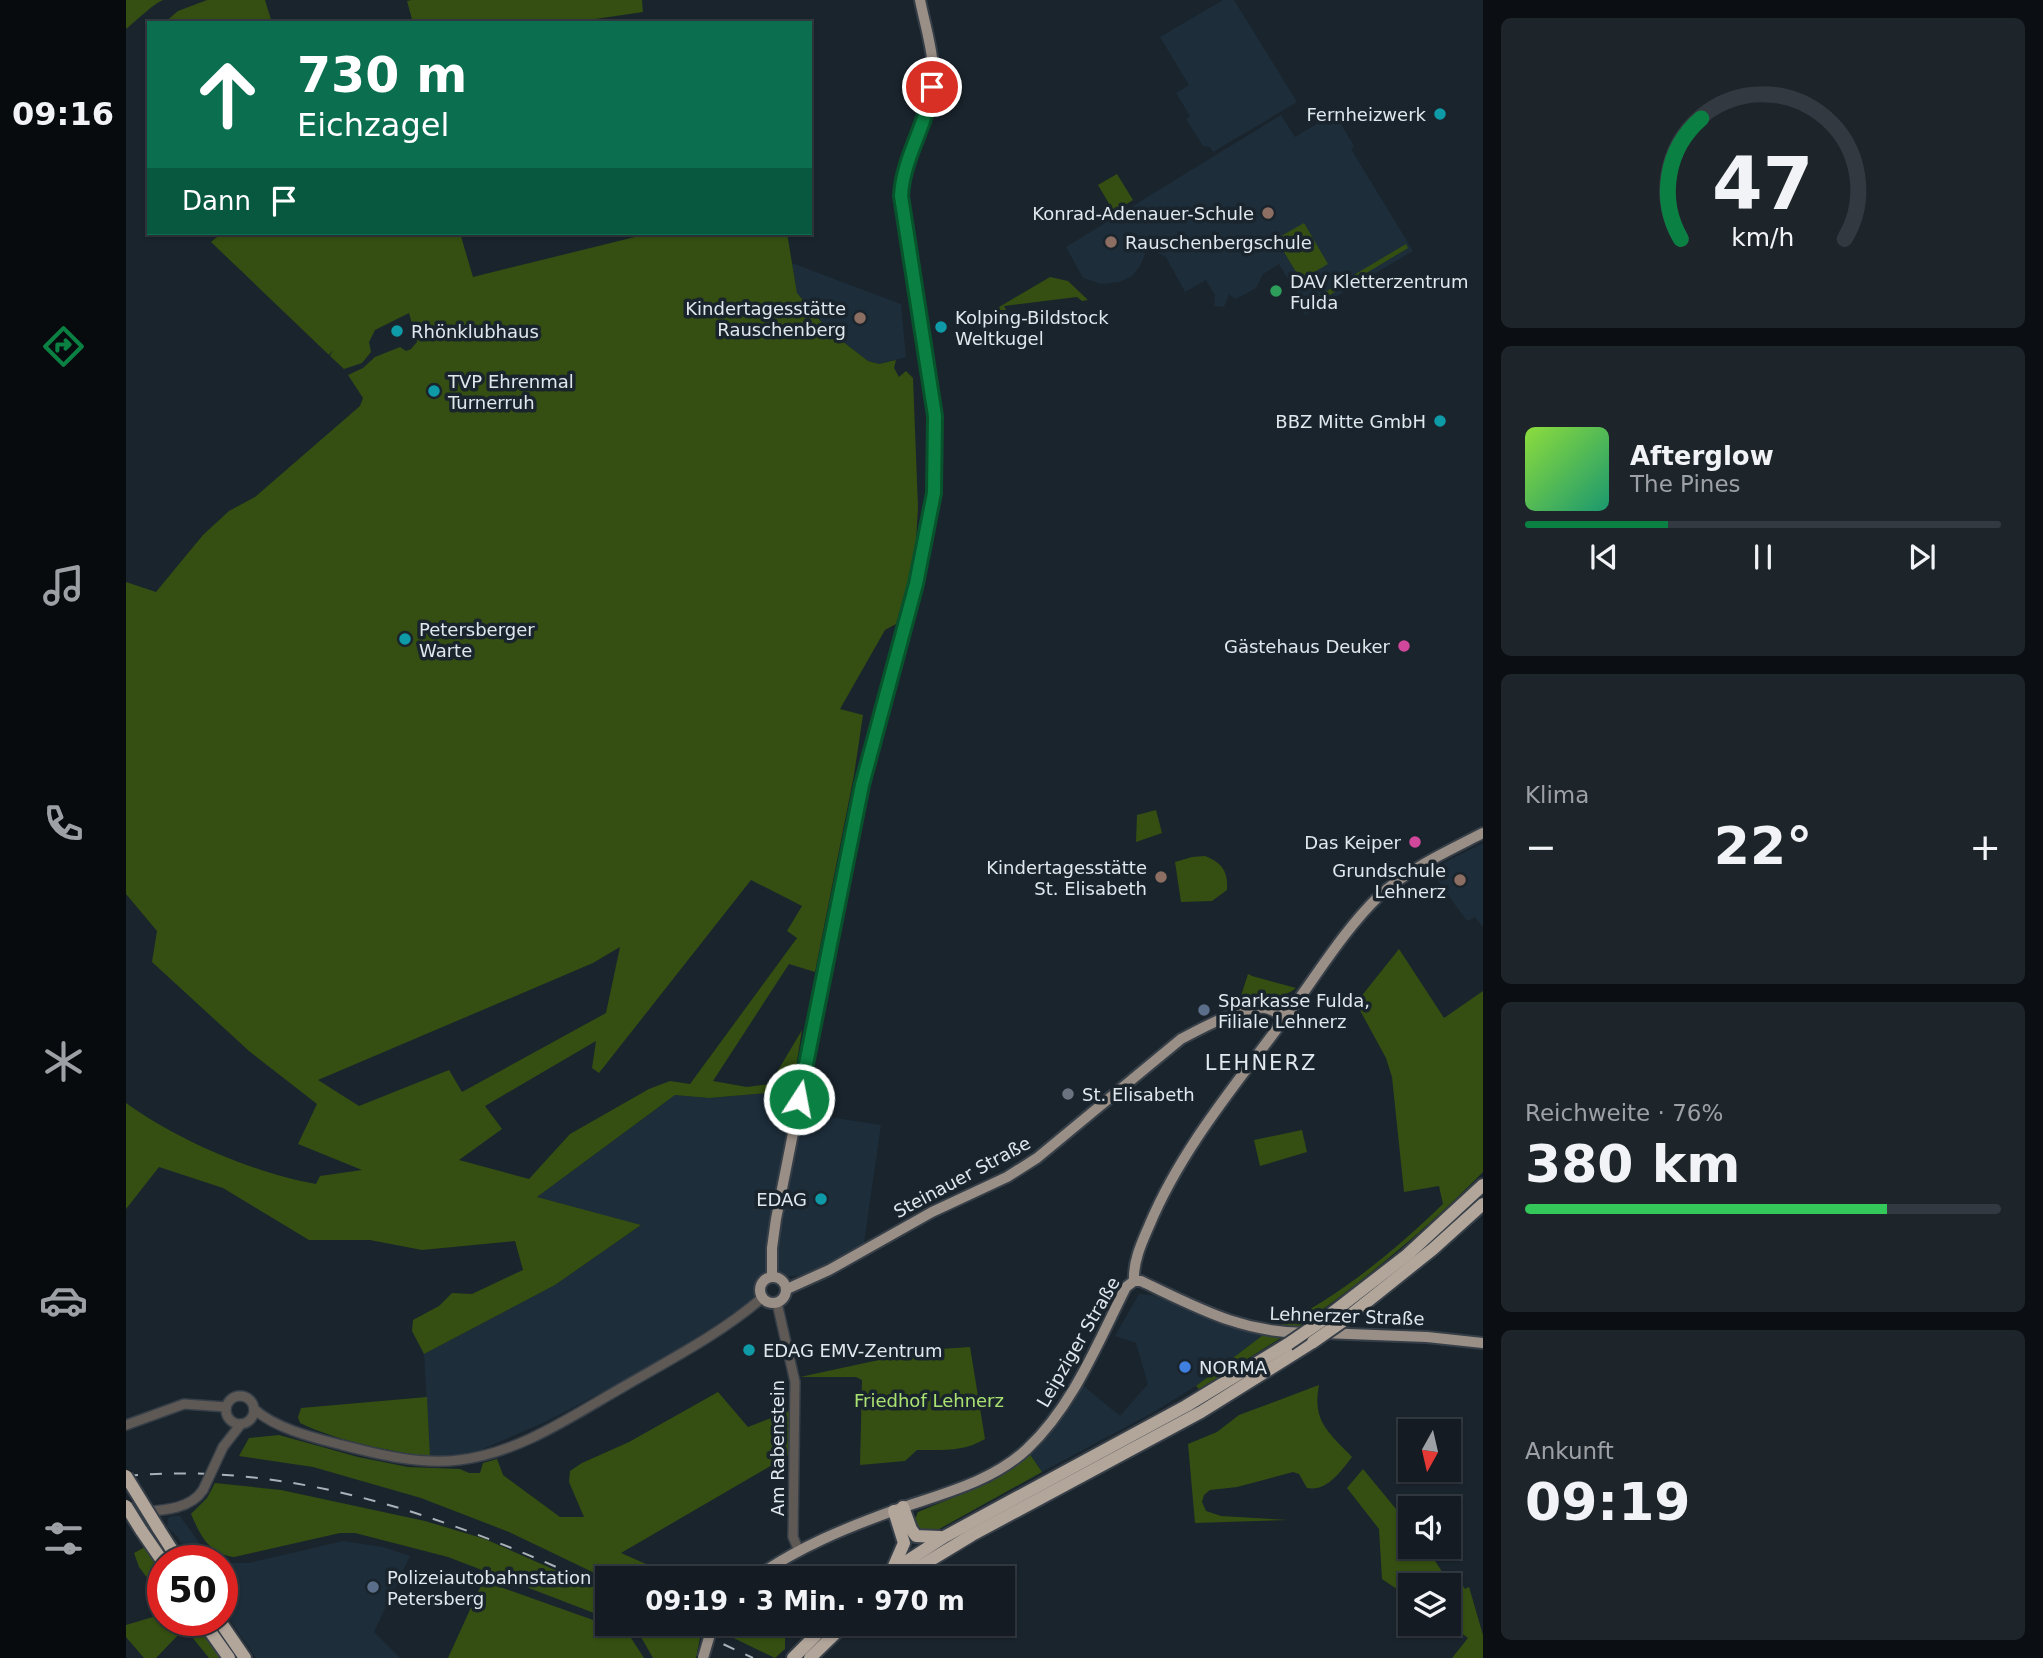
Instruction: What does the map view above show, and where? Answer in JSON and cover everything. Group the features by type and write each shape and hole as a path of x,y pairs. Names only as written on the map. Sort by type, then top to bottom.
{"highway":[{"path":"905,1566 944,1537 1185,1406 1288,1344 1407,1255 1483,1185"},
{"path":"911,1566 1201,1412 1313,1342 1423,1258 1483,1203"},
{"path":"126,1476 169,1545"},
{"path":"126,1506 151,1545"},
{"path":"898,1509 916,1536 944,1537"},
{"path":"896,1566 904,1543 898,1509"},
{"path":"213,1636 229,1658"},
{"path":"230,1636 245,1658"},
{"path":"810,1651 819,1636"},
{"path":"793,1658 810,1651 829,1636"}],"main road":[{"path":"772,1277 776,1219 840,887 872,743 916,584 931,517 935,416 901,196 905,170 926,113 933,81 933,56 920,0"},
{"name":"Leipziger Straße","path":"775,1566 799,1551 988,1475 1011,1462 1035,1441 1063,1405 1088,1363 1126,1287 1134,1282 1133,1271 1139,1249 1172,1177 1200,1134 1343,939 1377,898 1414,871 1483,833"},
{"name":"Steinauer Straße","path":"787,1289 829,1270 932,1212 1007,1177 1037,1158 1181,1039 1208,1025 1260,1008 1270,1009 1286,1018"},
{"path":"772,1277 783,1281 787,1289 785,1296 777,1303 769,1303 762,1298 761,1285 772,1277"},
{"name":"Lehnerzer Straße","path":"1134,1282 1141,1281 1217,1317 1257,1329 1286,1333 1427,1337 1483,1343"},
{"path":"703,1658 709,1636"}],"street":[{"path":"228,1419 244,1423 259,1421 336,1443 411,1460 456,1460 499,1451 554,1426 667,1362 730,1325 762,1298"},
{"name":"Am Rabenstein","path":"777,1303 794,1382 793,1537 799,1551"},
{"path":"126,1513 181,1506 194,1500 203,1490 223,1447 228,1419 226,1407 233,1397 243,1396 251,1401 254,1409 288,1428"},
{"path":"126,1425 184,1404 226,1407"},
{"path":"223,1447 254,1409"}],"shaded area":[{"path":"1223,0 1234,0 1297,102 1213,152 1210,147 1203,146 1186,119 1190,116 1176,93 1189,85 1160,37"},
{"name":"Konrad-Adenauer-Schule","path":"1281,115 1295,137 1325,119 1337,117 1354,146 1351,149 1413,251 1305,315 1300,307 1303,304 1279,264 1263,274 1256,288 1235,299 1229,294 1224,307 1214,306 1215,295 1206,280 1185,292 1166,257 1150,249 1147,249 1140,266 1132,276 1120,282 1101,284 1083,278 1066,247"},
{"name":"Kindertagesstätte Rauschenberg","path":"792,263 901,304 906,357 879,364 868,361 829,331 797,293"},
{"name":"Grundschule Lehnerz","path":"1483,843 1483,927 1475,917 1467,921 1430,870"},
{"name":"EDAG","path":"779,1092 790,1111 881,1125 864,1243 806,1275 765,1278 758,1283 754,1300 651,1367 545,1422 476,1452 430,1457 424,1354 555,1285 640,1226 537,1197 675,1095 709,1098"},
{"path":"1139,1294 1153,1295 1231,1327 1263,1335 1196,1386 1152,1413 1042,1472 1029,1453 1080,1383 1120,1416 1148,1384 1136,1343 1115,1336"},
{"path":"180,1516 201,1545 182,1545 167,1527 168,1518"},
{"path":"343,1541 383,1547 410,1556 374,1632 400,1658 256,1658 238,1632 238,1563 249,1563"}],"green space":[{"path":"126,0 163,0 126,29"},
{"path":"207,0 265,0 271,21 166,21 178,11"},
{"path":"642,0 643,12 582,21 412,21 407,1"},
{"path":"1117,174 1133,200 1114,212 1098,185"},
{"path":"1304,223 1328,264 1301,280 1276,239"},
{"path":"220,235 461,235 473,277 643,235 787,235 797,293 829,331 868,361 879,364 896,360 894,368 899,377 906,371 913,378 918,508 915,557 896,624 885,630 840,709 863,715 854,775 815,972 789,964 713,1081 747,1087 770,1084 802,1030 789,1111 779,1092 709,1098 675,1095 537,1197 641,1225 555,1285 424,1354 412,1331 413,1320 439,1306 452,1293 472,1294 523,1270 515,1241 422,1250 370,1240 309,1240 223,1188 159,1167 126,1209 126,1103 192,1142 267,1172 316,1184 320,1176 362,1170 298,1144 317,1104 249,1051 152,962 157,931 126,894 126,582 156,592 203,535 229,511 255,497 360,406 363,398 348,375 363,368 375,357 400,347 406,351 411,349 417,342 409,313 375,330 369,342 371,352 362,363 344,369 330,356 333,350 329,355 211,242","holes":["751,880 802,906 787,931 797,938 690,1084 670,1081 649,1089 570,1134 529,1179 459,1160 502,1129 485,1106 596,1041 592,1068 599,1073","620,947 606,1013 462,1092 449,1070 359,1106 318,1080 593,963"]},
{"path":"1406,244 1408,248 1303,311 1300,307"},
{"path":"1050,277 1068,281 1088,300 1082,301 1077,297 1004,306 1006,310 994,310"},
{"path":"1156,810 1162,833 1136,842 1137,815"},
{"path":"1205,856 1223,868 1227,890 1212,901 1181,902 1175,862"},
{"path":"1399,949 1444,1018 1483,991 1483,1172 1416,1235 1344,1293 1294,1330 1275,1328 1299,1316 1364,1273 1443,1204 1439,1186 1404,1192 1392,1077 1386,1058 1356,1003"},
{"path":"1248,974 1296,988 1243,1005 1239,1002"},
{"path":"1302,1130 1307,1152 1260,1166 1254,1140"},
{"path":"1263,1335 1284,1336 1199,1389 1196,1386"},
{"name":"Friedhof Lehnerz","path":"970,1347 985,1439 960,1448 917,1450 905,1461 860,1465 862,1380 856,1377 800,1377 925,1350"},
{"path":"1319,1385 1317,1397 1320,1417 1329,1433 1352,1457 1338,1474 1321,1487 1307,1488 1299,1474 1293,1472 1237,1487 1210,1490 1204,1495 1202,1502 1206,1511 1221,1516 1288,1520 1195,1523 1188,1444 1217,1432 1239,1415"},
{"path":"718,1392 748,1427 792,1410 791,1454 621,1553 648,1566 595,1566 595,1573 509,1532 421,1498 313,1467 239,1456 249,1438 279,1435 358,1457 408,1467 460,1469 469,1473 480,1473 483,1463 497,1459 503,1475 560,1517 584,1517 569,1482 570,1471 629,1442"},
{"path":"427,1397 430,1457 347,1440 300,1423 298,1417 301,1408"},
{"path":"1029,1453 1042,1472 932,1533 917,1530 914,1521 918,1512 991,1482"},
{"path":"1363,1469 1398,1511 1398,1559 1434,1559 1443,1573 1398,1573 1398,1590 1382,1579 1379,1529 1347,1488"},
{"path":"215,1483 281,1490 425,1521 485,1539 595,1588 595,1613 448,1557 355,1533 340,1533 238,1556 238,1545 210,1545 198,1529 191,1514 207,1498"},
{"path":"147,1546 147,1578 139,1567 134,1553"},
{"path":"483,1581 595,1621 595,1636 628,1636 644,1658 448,1658"},
{"path":"1461,1582 1465,1589 1469,1587 1483,1635 1483,1658 1452,1658 1468,1638 1461,1633"},
{"path":"147,1619 147,1636 177,1636 156,1658 144,1658 126,1637 126,1625"},
{"path":"191,1636 205,1636 220,1658 209,1658"},
{"path":"729,1636 785,1638 785,1649 775,1658"},
{"path":"641,1637 700,1638 696,1658 653,1658"}],"railway":[{"path":"126,1476 189,1473 251,1477 374,1501 492,1540 595,1585"},
{"path":"706,1636 753,1658"}],"place":[{"name":"Fernheizwerk","path":"1440,114"},
{"name":"Konrad-Adenauer-Schule","path":"1268,213"},
{"name":"Rauschenbergschule","path":"1111,242"},
{"name":"DAV Kletterzentrum Fulda","path":"1276,291"},
{"name":"Kindertagesstätte Rauschenberg","path":"860,318"},
{"name":"Kolping-Bildstock Weltkugel","path":"941,327"},
{"name":"Rhönklubhaus","path":"397,331"},
{"name":"TVP Ehrenmal Turnerruh","path":"434,391"},
{"name":"BBZ Mitte GmbH","path":"1440,421"},
{"name":"Petersberger Warte","path":"405,639"},
{"name":"Gästehaus Deuker","path":"1404,646"},
{"name":"Das Keiper","path":"1415,842"},
{"name":"Kindertagesstätte St. Elisabeth","path":"1161,877"},
{"name":"Grundschule Lehnerz","path":"1460,880"},
{"name":"Sparkasse Fulda, Filiale Lehnerz","path":"1204,1010"},
{"name":"St. Elisabeth","path":"1068,1094"},
{"name":"EDAG","path":"821,1199"},
{"name":"EDAG EMV-Zentrum","path":"749,1350"},
{"name":"NORMA","path":"1185,1367"},
{"name":"Polizeiautobahnstation Petersberg","path":"373,1587"}],"district":[{"name":"LEHNERZ","path":"1261,1063"}],"route":[{"path":"799,1099 862,785 924,553 931,517 935,416 901,196 905,170 926,113 932,87"}]}
